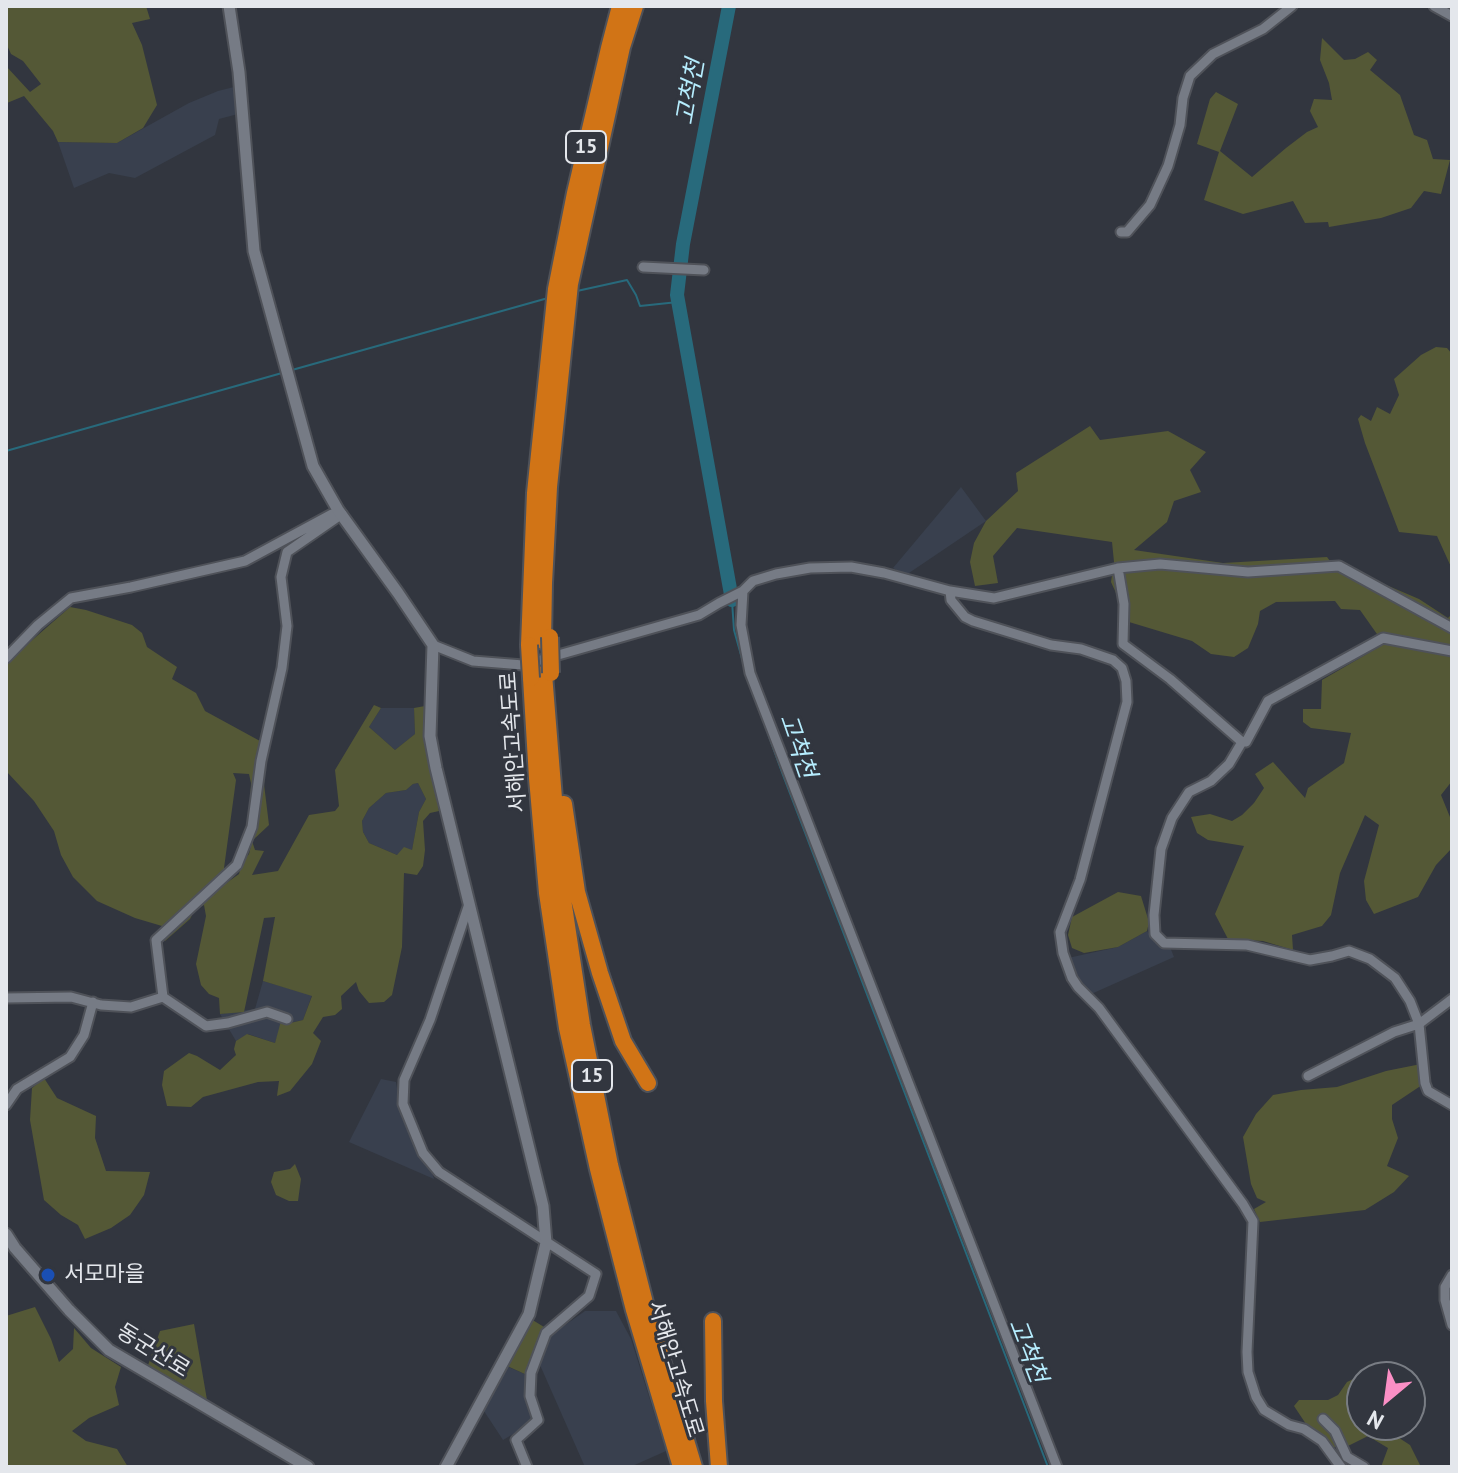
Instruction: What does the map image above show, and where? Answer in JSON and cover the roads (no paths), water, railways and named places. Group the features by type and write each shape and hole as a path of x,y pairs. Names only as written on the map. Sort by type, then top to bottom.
{"highway":[{"name":"서해안고속도로","path":"620,6 579,178 535,493 542,675 561,886 582,1025 610,1165 642,1293 694,1467"},
{"name":"서해안고속도로","path":"563,286 635,6"},
{"name":"서해안고속도로","path":"541,641 559,315"},
{"name":"서해안고속도로","path":"542,675 537,778 547,893 567,1028 598,1169 634,1310 681,1467"},
{"path":"542,675 577,892 623,1041 648,1083"},
{"path":"713,1321 719,1467"}],"street":[{"path":"1121,232 1127,232 1150,205 1168,166 1190,76 1213,54 1263,29 1292,6"},
{"path":"1434,6 1452,16"},
{"path":"228,9 239,72 254,251 313,466 340,512 433,645 473,661 523,665 699,615 741,592 753,581 776,574 810,568 851,567 950,591 994,598 1118,568 1160,564 1248,572 1339,566 1452,628"},
{"path":"643,267 700,269"},
{"path":"6,658 38,625 71,598 245,561 340,512"},
{"path":"287,1019 267,1012 206,1026 163,997 156,940 237,865 252,827 261,761 282,668 287,626 281,577 287,552 340,512"},
{"path":"1118,568 1124,604 1123,644 1170,679 1242,742 1229,764 1211,781 1189,792 1172,818 1161,849 1155,934 1164,943 1247,945 1310,960 1349,951 1370,959 1395,978 1410,1001 1419,1024 1428,1091 1452,1105"},
{"path":"950,591 951,600 965,617 973,621 1051,645 1081,649 1113,660 1122,668 1127,702 1080,880 1060,932 1063,953 1078,987 1099,1008 1253,1221 1247,1352 1248,1372 1256,1397 1264,1410 1322,1441 1341,1467 1347,1457"},
{"path":"741,592 741,625 750,673 1057,1467"},
{"path":"1246,742 1268,701 1383,638 1452,651"},
{"path":"433,645 430,736 543,1206 546,1243 529,1314 446,1467"},
{"path":"469,904 430,1020 404,1080 403,1104 423,1153 439,1172 596,1274 589,1296 546,1333 531,1373 530,1396 538,1420 516,1440 527,1467"},
{"path":"6,998 71,997 101,1005 131,1007 163,997"},
{"path":"1308,1076 1394,1032 1419,1024 1452,999"},
{"path":"6,1105 12,1087 70,1057 84,1035 93,1002"},
{"name":"동군산로","path":"6,1234 69,1310 109,1350 308,1467"},
{"path":"1452,1275 1445,1287 1452,1325"},
{"path":"1323,1419 1335,1431 1347,1457 1364,1467"}],"waterway":[{"name":"고척천","path":"729,6 683,244 677,295 732,600"},
{"path":"577,291 627,280 640,306 678,302"},
{"path":"292,370 548,298"},
{"path":"6,451 282,373"},
{"name":"고척천","path":"732,601 734,630 743,662"},
{"name":"고척천","path":"762,717 1048,1467"}],"place":[{"name":"서모마을","path":"48,1275"}]}
